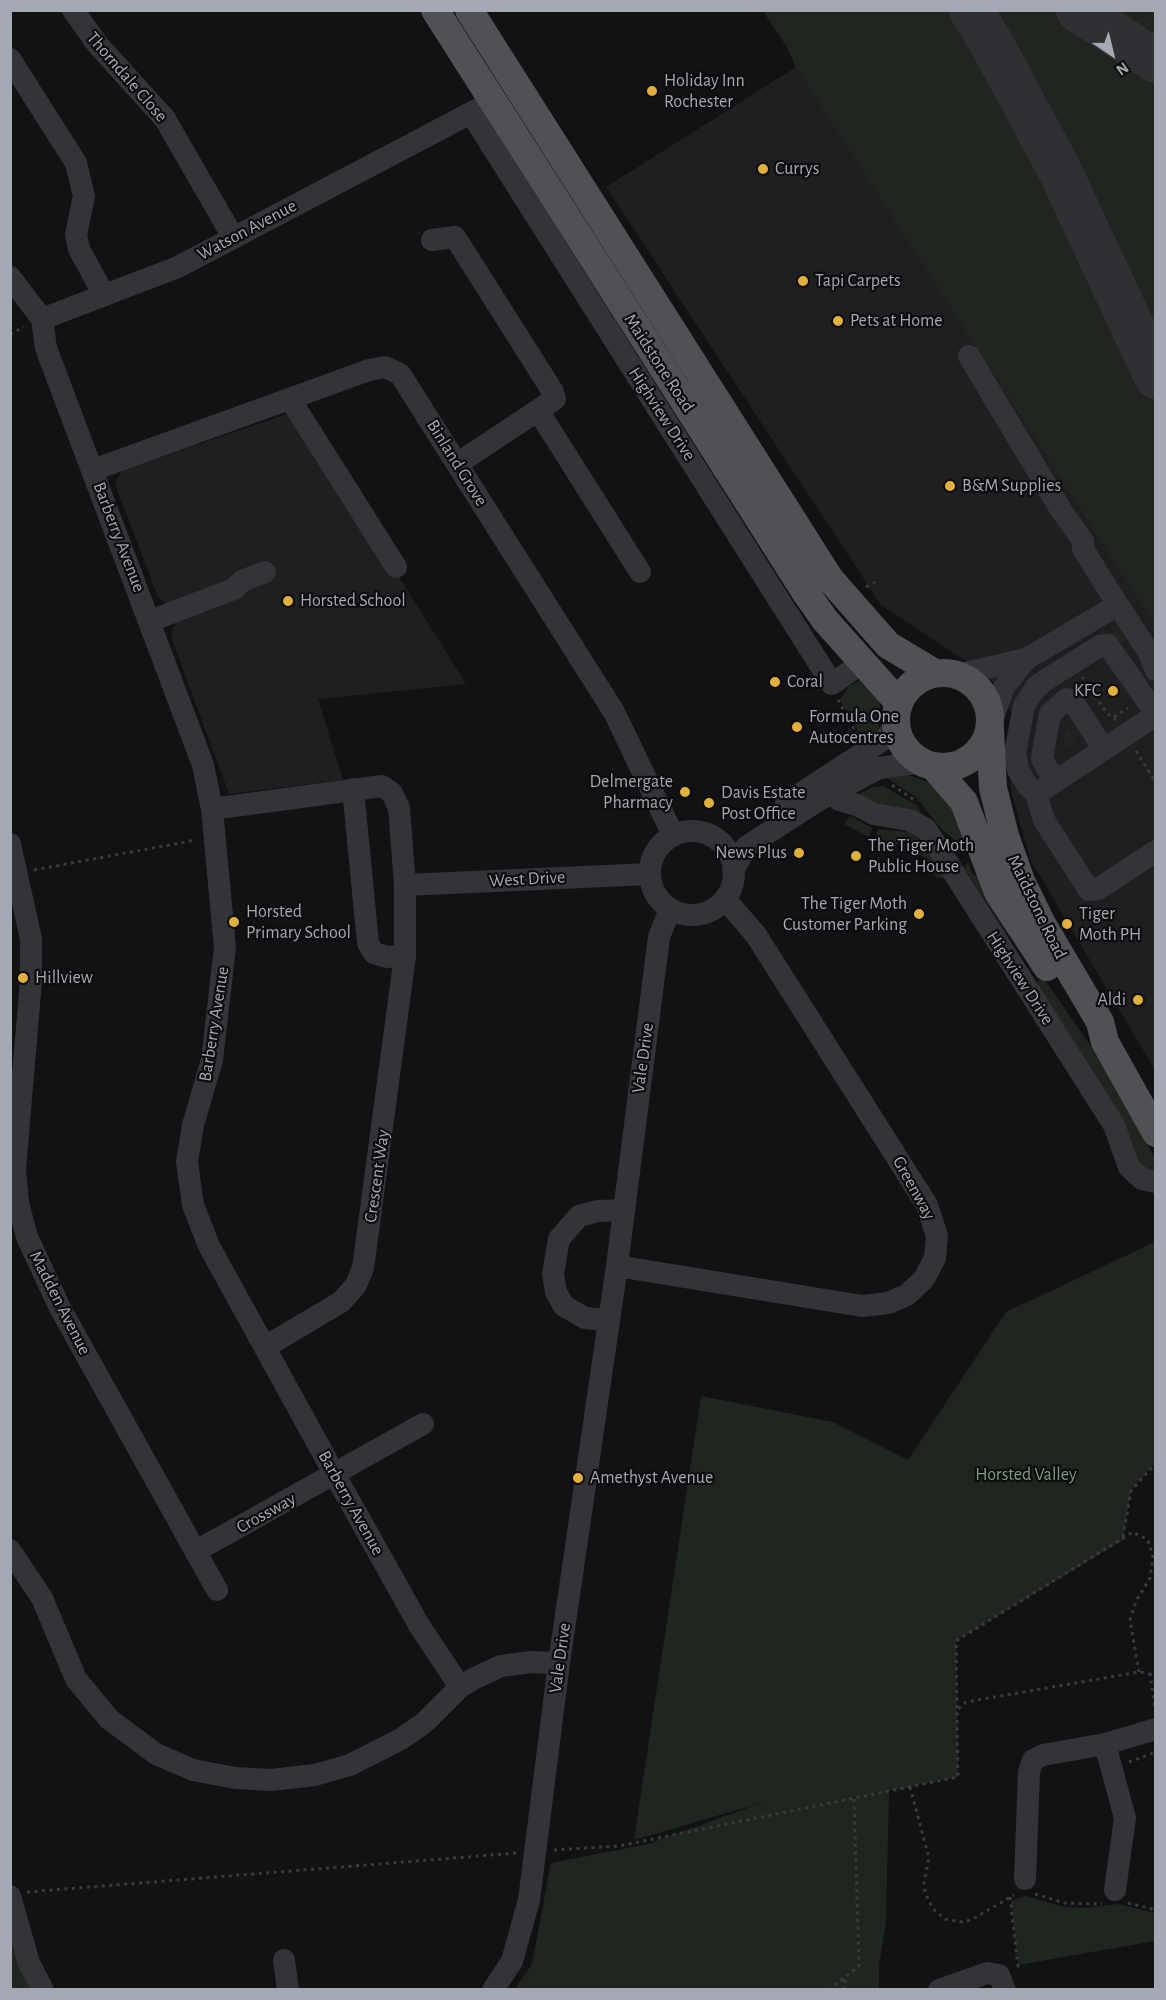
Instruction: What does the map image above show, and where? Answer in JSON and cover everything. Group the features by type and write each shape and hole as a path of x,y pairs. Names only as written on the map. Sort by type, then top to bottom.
{"main road":[{"name":"Maidstone Road","path":"435,10 481,108 806,593 825,620 863,662 898,714"},
{"name":"Maidstone Road","path":"469,10 822,567 867,624 888,645 945,674"},
{"path":"945,674 969,680 982,692 988,708 990,727 980,749 971,758 949,767 929,764 905,747 898,714 909,686 945,674"},
{"name":"Maidstone Road","path":"990,727 993,788 1015,866 1041,922 1100,1022 1105,1042 1155,1133"},
{"name":"Maidstone Road","path":"929,764 967,808 988,870 1008,909 1088,1028 1105,1042"}],"street":[{"name":"Thorndale Close","path":"73,10 98,45 165,119 233,237"},
{"path":"10,59 76,163 84,196 76,235 79,249 104,295"},
{"name":"Watson Avenue","path":"42,319 168,271 481,108"},
{"name":"Highview Drive","path":"481,108 832,684"},
{"path":"432,240 455,237 553,392 555,399 539,412 457,464"},
{"path":"10,276 42,319"},
{"name":"Barberry Avenue","path":"42,319 46,348 203,765 212,809 225,947 212,1060 194,1125 187,1162 193,1205 201,1231 335,1475 419,1624 460,1686"},
{"path":"969,356 1061,510 1083,541 1083,549 1153,661"},
{"name":"Binland Grove","path":"93,470 369,370 385,367 400,374 614,712 673,835"},
{"path":"290,399 396,567"},
{"path":"539,412 640,572"},
{"path":"150,621 234,589 242,581 265,572"},
{"path":"945,674 1026,659 1118,604"},
{"path":"1100,646 1111,647 1155,715 1045,786 1024,780 1015,762 1023,710 1029,695 1039,684 1074,662 1100,646"},
{"path":"990,727 1004,687 1026,659"},
{"path":"832,684 863,662"},
{"path":"1103,748 1072,700 1066,699 1050,714 1042,752 1045,786 1042,818 1089,890 1098,889 1155,851"},
{"path":"721,843 891,734 898,714"},
{"path":"733,871 746,847 839,788 883,767 929,764"},
{"name":"Crescent Way","path":"212,809 382,786 392,793 399,808 405,885 405,956 363,1268 356,1285 341,1302 265,1347"},
{"name":"Highview Drive","path":"839,788 856,805 874,814 912,820 929,833 1114,1125 1129,1167 1143,1179 1155,1182"},
{"path":"353,789 368,943 374,953 387,957 405,956"},
{"path":"699,831 721,843 731,856 733,882 725,898 709,911 689,915 670,909 654,890 650,874 654,855 665,840 673,835 699,831"},
{"name":"Madden Avenue","path":"10,843 19,873 18,910 31,939 31,981 15,1169 18,1203 27,1237 60,1308 217,1590"},
{"name":"West Drive","path":"405,885 650,874"},
{"name":"Greenway","path":"617,1266 862,1306 888,1303 907,1295 924,1279 935,1258 937,1236 927,1205 756,934 725,898"},
{"name":"Vale Drive","path":"493,1989 512,1961 529,1900 559,1663 617,1266 622,1210 659,937 670,909"},
{"path":"609,1320 585,1318 564,1306 556,1292 553,1274 560,1239 579,1216 598,1211 622,1210"},
{"name":"Crossway","path":"196,1551 423,1424"},
{"path":"10,1550 42,1598 76,1679 110,1719 156,1754 193,1770 235,1778 271,1780 315,1775 350,1765 392,1746 413,1731 460,1686 501,1666 531,1662 559,1663"},
{"path":"1025,1888 1029,1772 1033,1760 1043,1755 1105,1744 1155,1729"},
{"path":"1105,1744 1125,1818 1114,1898"},
{"path":"16,1894 29,1963 43,1989"},
{"path":"284,1960 288,1989"},
{"path":"939,1989 982,1974 994,1973 1003,1984"}],"path":[{"path":"1074,662 1106,712 1114,717"},
{"path":"832,684 840,706 862,744"},
{"path":"1145,766 1155,783"},
{"path":"19,873 215,836"},
{"path":"16,1894 619,1846 958,1777 956,1641 1123,1540 1131,1491 1155,1463"},
{"path":"1123,1537 1133,1532 1143,1536 1150,1542 1153,1556 1152,1574 1136,1601 1130,1620 1139,1671"},
{"path":"957,1710 972,1699 1139,1671 1155,1675"},
{"path":"1150,1673 1155,1711"},
{"path":"1119,1765 1155,1752"},
{"path":"910,1787 929,1858 924,1882 925,1893 933,1909 945,1919 960,1922 971,1920 1025,1888 1065,1903 1114,1898 1155,1910"},
{"path":"829,1989 859,1966 854,1798"},
{"path":"1003,1984 1018,1967 1010,1897"},
{"path":"843,1989 846,1977"}],"shaded area":[{"path":"763,11 1155,11 1155,1070 1031,861 1011,791 1008,757 1013,715 996,686 984,673 881,605 606,187 796,67 787,47"},
{"name":"Horsted School","path":"296,411 466,684 318,699 343,780 229,794 171,637 175,624 168,605 158,597 115,484 121,471"}],"green space":[{"path":"763,11 1155,11 1155,625 796,67 787,47"},
{"path":"1105,631 1123,633 1126,636 1123,643 1080,654 1075,648"},
{"path":"861,680 880,702 879,729 865,742 840,700 849,686"},
{"path":"1066,726 1076,742 1063,750"},
{"path":"902,773 929,782 947,794 969,851 943,831 916,797 884,776"},
{"path":"883,786 916,805 941,841 859,794 873,787"},
{"path":"850,816 872,828 869,837 844,824"},
{"path":"878,829 908,832 918,837 944,878 937,878 918,849 875,839"},
{"path":"968,863 974,876 981,874 1008,935 965,869 964,866"},
{"path":"1043,977 1092,1048 1126,1106 1155,1158 1155,1176 1146,1175 1034,985"},
{"name":"Horsted Valley","path":"1155,1242 1155,1463 1131,1491 1123,1540 956,1641 958,1777 889,1791 886,1922 879,1965 879,1989 515,1989 532,1964 551,1863 648,1844 764,1802 634,1840 701,1396 833,1422 908,1460 1006,1312"},
{"path":"1025,1896 1064,1907 1086,1908 1118,1904 1155,1913 1155,1941 1018,1965 1011,1901"},
{"path":"11,1939 37,1989 11,1989"}],"taxiway":[{"path":"971,10 1059,169 1156,377"},
{"path":"1078,10 1156,61"}],"place":[{"name":"Holiday Inn Rochester","path":"652,91"},
{"name":"Currys","path":"763,169"},
{"name":"Tapi Carpets","path":"803,281"},
{"name":"Pets at Home","path":"838,321"},
{"name":"B&M Supplies","path":"950,486"},
{"name":"Horsted School","path":"288,601"},
{"name":"Coral","path":"775,682"},
{"name":"KFC","path":"1113,691"},
{"name":"Formula One Autocentres","path":"797,727"},
{"name":"Delmergate Pharmacy","path":"685,792"},
{"name":"Davis Estate Post Office","path":"709,803"},
{"name":"News Plus","path":"799,853"},
{"name":"The Tiger Moth Public House","path":"856,856"},
{"name":"The Tiger Moth Customer Parking","path":"919,914"},
{"name":"Horsted Primary School","path":"234,922"},
{"name":"Tiger Moth PH","path":"1067,924"},
{"name":"Hillview","path":"23,978"},
{"name":"Aldi","path":"1138,1000"},
{"name":"Amethyst Avenue","path":"578,1478"}]}
